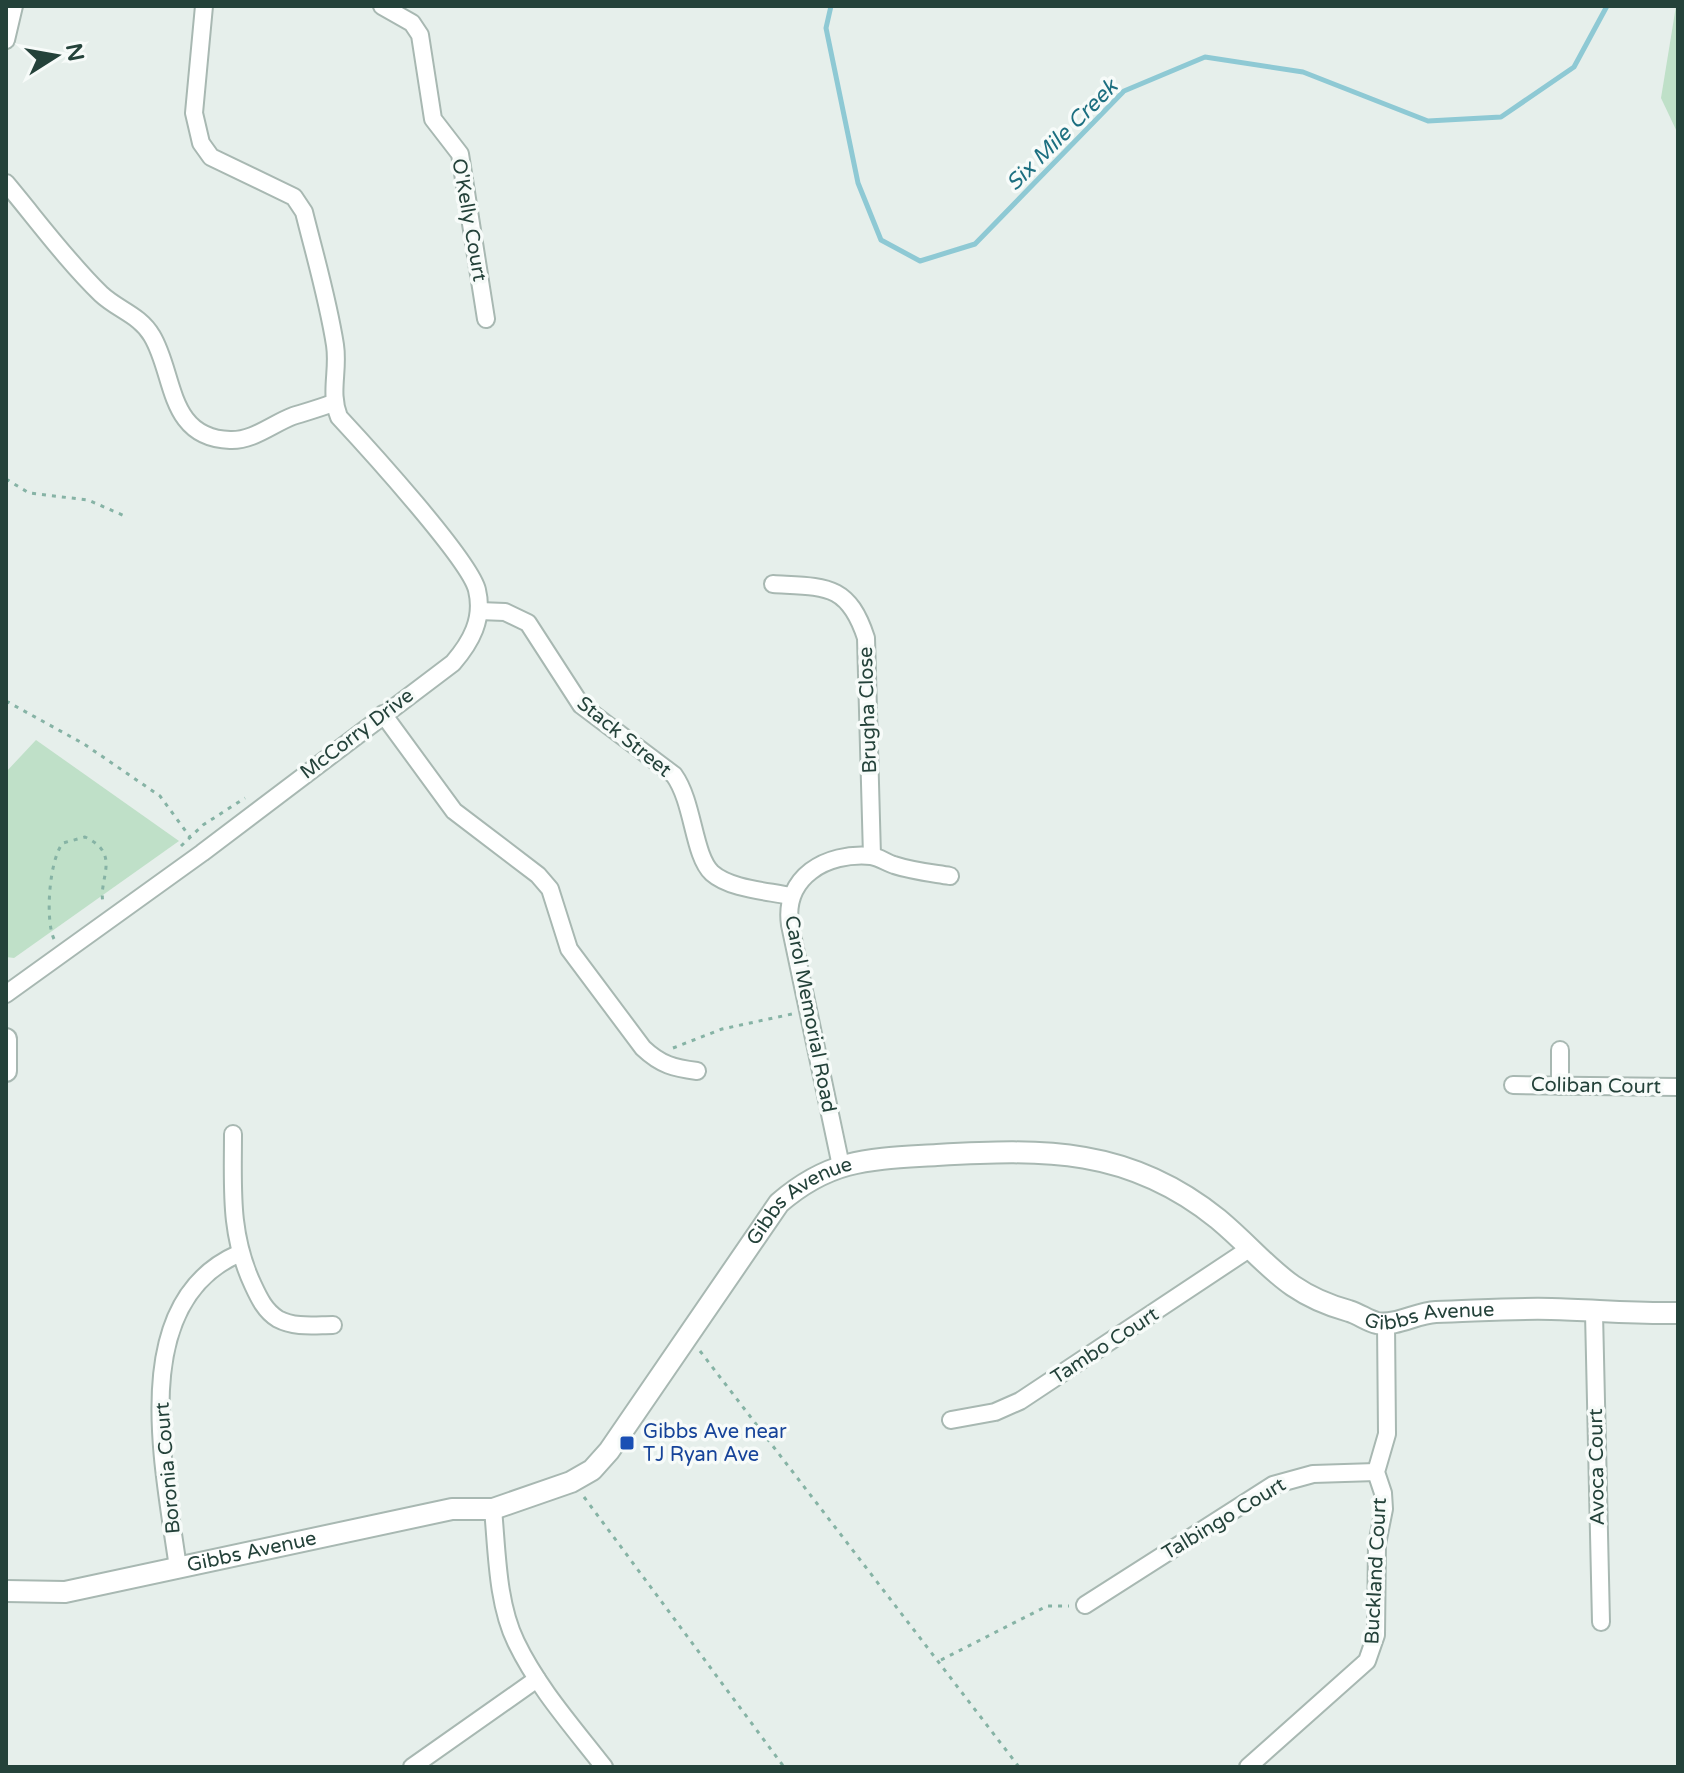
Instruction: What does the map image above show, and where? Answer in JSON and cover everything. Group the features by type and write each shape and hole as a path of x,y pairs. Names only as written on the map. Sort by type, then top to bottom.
{"street":[{"path":"6,40 14,6"},
{"path":"204,6 196,129 211,157 294,197 304,212 335,343 337,366 332,389 333,403 339,417 471,574 479,611"},
{"name":"O'Kelly Court","path":"382,6 412,23 420,35 433,119 460,154 486,319"},
{"path":"6,183 103,296 142,322 153,337 176,408 192,424 210,435 230,440 251,436 290,417 333,403"},
{"name":"Brugha Close","path":"773,584 819,587 839,594 857,609 866,638 872,856"},
{"name":"McCorry Drive","path":"6,994 202,853 453,663 474,632 479,611"},
{"name":"Stack Street","path":"479,611 505,612 528,623 581,705 674,775 685,790 702,859 714,874 790,896"},
{"path":"383,714 454,811 538,875 550,889 569,949 643,1048 660,1063 697,1071"},
{"name":"Carol Memorial Road","path":"841,1166 790,925 790,896 799,881 815,867 872,856 896,866 950,876"},
{"path":"6,1039 6,1071"},
{"path":"1560,1050 1560,1086"},
{"name":"Coliban Court","path":"1513,1085 1678,1087"},
{"path":"233,1134 232,1202 238,1254 264,1306 277,1318 296,1325 333,1325"},
{"name":"Gibbs Avenue","path":"6,1591 65,1592 452,1509 493,1509 571,1482 592,1470 609,1451 779,1203 817,1174 841,1166 883,1159 1059,1152 1094,1157 1130,1169 1179,1193 1217,1219 1299,1293 1326,1306 1386,1323 1429,1312 1552,1309 1594,1313 1678,1313"},
{"name":"Tambo Court","path":"951,1420 995,1412 1020,1401 1249,1249"},
{"name":"Boronia Court","path":"178,1568 159,1423 168,1345 189,1291 213,1265 238,1254"},
{"name":"Avoca Court","path":"1594,1313 1601,1622"},
{"name":"Buckland Court","path":"1248,1767 1367,1661 1372,1650 1378,1611 1377,1544 1384,1509 1383,1493 1376,1472 1387,1434 1386,1323"},
{"name":"Talbingo Court","path":"1085,1605 1273,1485 1313,1474 1376,1472"},
{"path":"493,1509 504,1599 514,1639 537,1679 604,1767"},
{"path":"412,1767 537,1679"}],"path":[{"path":"6,479 29,493 88,500 127,517"},
{"path":"6,701 84,744 160,796 202,853"},
{"path":"178,849 223,811 254,794"},
{"path":"56,942 49,924 53,864 63,843 85,837 103,853 108,866 102,893 104,905"},
{"path":"660,1063 672,1048 722,1029 808,1011"},
{"path":"688,1335 1019,1767"},
{"path":"571,1482 784,1767"},
{"path":"940,1661 1047,1606 1085,1605"}],"green space":[{"path":"1678,6 1678,134 1661,98"},
{"path":"36,740 179,841 14,958 6,957 6,772"}],"waterway":[{"name":"Six Mile Creek","path":"831,6 826,28 858,183 881,240 920,261 975,244 1124,91 1205,57 1303,72 1428,121 1501,117 1574,67 1607,6"}],"place":[{"name":"Gibbs Ave near TJ Ryan Ave","path":"627,1443"}]}
